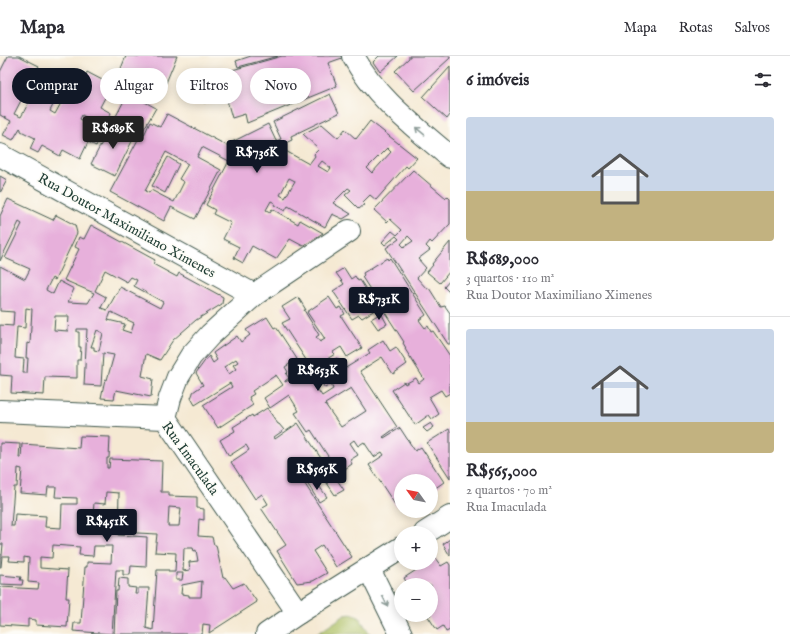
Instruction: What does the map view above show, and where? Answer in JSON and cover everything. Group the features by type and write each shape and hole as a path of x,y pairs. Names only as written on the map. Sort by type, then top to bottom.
{"street":[{"path":"353,56 372,86 393,109 450,157"},
{"name":"Rua Doutor Maximiliano Ximenes","path":"0,155 254,295"},
{"path":"165,418 170,398 178,377 191,356 210,335 254,295 349,231"},
{"name":"Rua Imaculada","path":"0,411 165,418 298,613"},
{"path":"436,526 450,517"},
{"path":"267,634 394,553"},
{"path":"369,569 401,634"}],"green space":[{"path":"352,614 359,617 370,634 317,634 345,615"}],"building":[{"path":"8,56 19,56 39,66 38,68 12,68 12,104 19,104 14,114 21,117 28,104 54,104 50,111 55,114 60,104 92,104 92,75 100,79 100,104 102,104 100,107 111,113 104,127 82,115 80,119 105,132 96,146 88,142 80,159 63,150 60,156 42,146 38,153 30,149 35,138 21,131 20,128 13,140 3,135 11,121 0,115 0,72"},
{"path":"126,56 177,56 168,78 168,68 121,68"},
{"path":"251,56 278,56 238,67 236,61"},
{"path":"282,56 341,56 342,58 328,63 337,86 311,97 311,68 250,68 250,104 293,104 247,123 245,114 232,118 228,104 242,104 242,68 239,68"},
{"path":"379,56 398,56 380,72 373,62"},
{"path":"409,56 450,56 450,58 414,91 395,71 409,58"},
{"path":"450,67 450,115 447,119 423,97"},
{"path":"330,94 339,113 291,136 292,140 281,145 282,149 309,164 315,156 314,154 319,149 303,134 322,124 338,138 345,129 356,139 370,121 417,158 408,168 406,166 376,200 370,195 363,202 365,204 359,209 345,195 351,190 348,188 333,203 351,214 343,219 332,214 325,227 288,206 285,211 274,205 275,203 271,201 266,210 270,212 272,209 298,224 300,220 323,233 303,246 290,239 276,259 252,246 243,263 234,258 239,247 223,239 231,223 213,214 215,210 206,205 229,161 202,147 197,157 221,170 195,219 171,207 164,221 110,192 141,134 144,135 150,122 160,127 167,114 226,145 268,124 276,141 281,139 273,122","holes":["387,148 391,152 372,173 367,168","166,152 188,164 179,179 184,182 174,202 151,190 149,193 145,191","322,161 331,168 328,172 318,166","289,178 295,181 285,198 280,195"]},
{"path":"122,104 149,104 156,108 141,134 114,120"},
{"path":"112,123 135,135 115,176 91,164"},
{"path":"168,157 179,164 165,193 152,186"},
{"path":"413,170 446,198 447,196 450,199 450,224 432,243 430,241 426,246 430,250 418,259 426,268 417,278 427,289 429,288 441,307 445,306 450,313 450,344 448,344 386,248 399,239 396,236 385,245 382,242 392,231 397,235 402,230 390,219 387,222 374,210","holes":["408,236 413,241 404,247 401,244"]},
{"path":"0,176 7,180 0,193"},
{"path":"8,199 53,220 56,215 75,225 77,233 55,280 52,278 46,290 53,294 59,281 74,289 68,302 88,303 94,293 64,280 79,249 75,247 79,237 84,239 91,225 155,260 153,264 177,277 179,273 223,297 222,304 196,320 173,340 160,360 146,354 142,376 153,379 151,397 116,390 114,399 101,398 105,379 107,380 114,355 103,353 101,386 84,385 87,329 77,329 77,332 79,332 79,347 81,347 80,360 77,360 77,378 45,377 44,395 11,393 12,376 0,375 0,325 13,326 14,312 0,311 0,266 25,279 30,269 5,258 22,224 19,222 0,261 0,216","holes":["105,270 127,282 131,277 137,280 134,286 163,302 160,308 120,287 107,310 101,308 106,297 95,291","26,308 32,309 30,344 27,343 27,373 23,373 24,359 15,358 17,327 25,328","111,312 134,323 131,333 122,330 125,324 108,320","55,316 69,316 68,331 54,330","97,330 103,333 99,351 94,350 94,347 91,347"]},
{"path":"450,242 450,271 440,283 427,272"},
{"path":"387,258 388,260 390,258 426,315 419,320 425,328 428,326 431,332 433,331 450,356 450,393 445,396 441,390 429,397 439,414 432,419 429,415 415,425 392,390 404,382 405,384 416,378 419,383 424,379 405,349 404,342 362,277 364,275 363,273"},
{"path":"344,268 351,279 355,276 358,281 360,280 378,308 362,318 359,315 352,319 333,291 344,284 336,273"},
{"path":"450,280 450,293 444,287"},
{"path":"298,297 319,335 316,337 320,342 325,339 307,312 329,297 337,309 341,307 345,314 341,316 362,348 347,357 341,347 333,352 335,354 327,359 329,362 337,358 344,369 370,353 368,350 383,340 390,351 396,347 407,364 393,374 382,357 360,371 397,427 383,437 384,438 400,428 415,451 421,447 444,482 438,486 438,474 394,474 394,503 369,465 384,455 382,452 374,457 364,442 358,446 354,440 350,443 358,455 350,460 352,464 339,473 311,430 308,432 295,413 299,411 289,395 270,408 264,398 283,385 276,375 252,391 254,394 249,397 253,405 218,428 203,405 232,387 230,383 195,405 191,398 193,392 203,385 196,373 204,362 209,356 213,363 217,360 213,353 237,336 241,342 250,335 246,330 267,317 274,328 276,327 297,359 285,367 288,372 286,374 289,378 285,382 293,378 291,375 303,367 322,396 333,389 331,384 325,388 314,372 324,366 322,362 312,369 282,323 290,319 282,307","holes":["236,359 238,362 233,365 236,369 229,374 224,367","351,388 366,411 341,427 325,404"]},
{"path":"381,313 387,324 378,329 371,319"},
{"path":"267,408 284,430 274,437 275,439 298,423 324,463 301,478 352,557 336,567 322,545 313,551 327,573 313,581 297,583 277,551 286,545 261,508 268,504 262,494 255,499 231,462 249,450 246,445 229,456 220,440 235,431 233,427 252,415 253,417"},
{"path":"431,423 434,427 427,432 423,428"},
{"path":"449,429 450,431 450,478 427,443"},
{"path":"80,436 110,437 107,468 109,468 110,459 162,461 161,492 169,492 169,496 197,497 197,508 204,509 204,520 199,519 198,536 212,537 214,545 216,545 223,578 225,577 233,588 244,583 257,602 209,633 210,625 203,624 202,634 114,634 116,591 118,591 119,578 128,579 128,587 136,588 135,594 138,594 138,588 149,588 146,628 153,630 157,570 169,570 169,572 175,572 176,553 155,552 157,534 118,532 118,535 147,537 146,567 131,566 130,575 123,575 123,570 116,570 112,634 73,631 74,623 81,623 85,567 87,567 87,562 111,563 112,546 94,546 93,556 79,555 80,547 53,545 52,558 40,557 40,568 68,570 66,598 69,598 67,627 36,625 36,620 28,619 28,627 0,625 0,587 38,589 39,583 28,582 29,558 24,557 24,562 9,561 10,556 2,556 0,567 0,555 2,555 3,544 0,544 0,443 20,444 19,458 21,458 22,444 79,448","holes":["18,468 22,469 20,493 47,495 48,487 56,487 55,497 77,498 77,504 62,504 61,528 45,527 46,516 15,514 14,526 11,526 14,487 17,487","106,492 119,493 118,532 106,531 107,516 93,515 94,503 105,504","169,507 181,508 179,526 168,526","184,548 193,548 194,551 196,550 198,561 189,562 190,570 183,571","176,573 183,573 182,580 176,580","202,581 201,597 189,597 189,595 181,594 182,585"]},
{"path":"333,474 344,490 335,495 325,480"},
{"path":"314,479 327,497 319,502 307,483"},
{"path":"450,539 450,556 443,544"},
{"path":"438,562 441,566 448,562 450,565 450,630 446,632 443,626 437,630 432,622 438,622 438,578 404,578 416,570 438,570"},
{"path":"0,575 21,577 20,580 23,580 22,585 0,584"}]}
